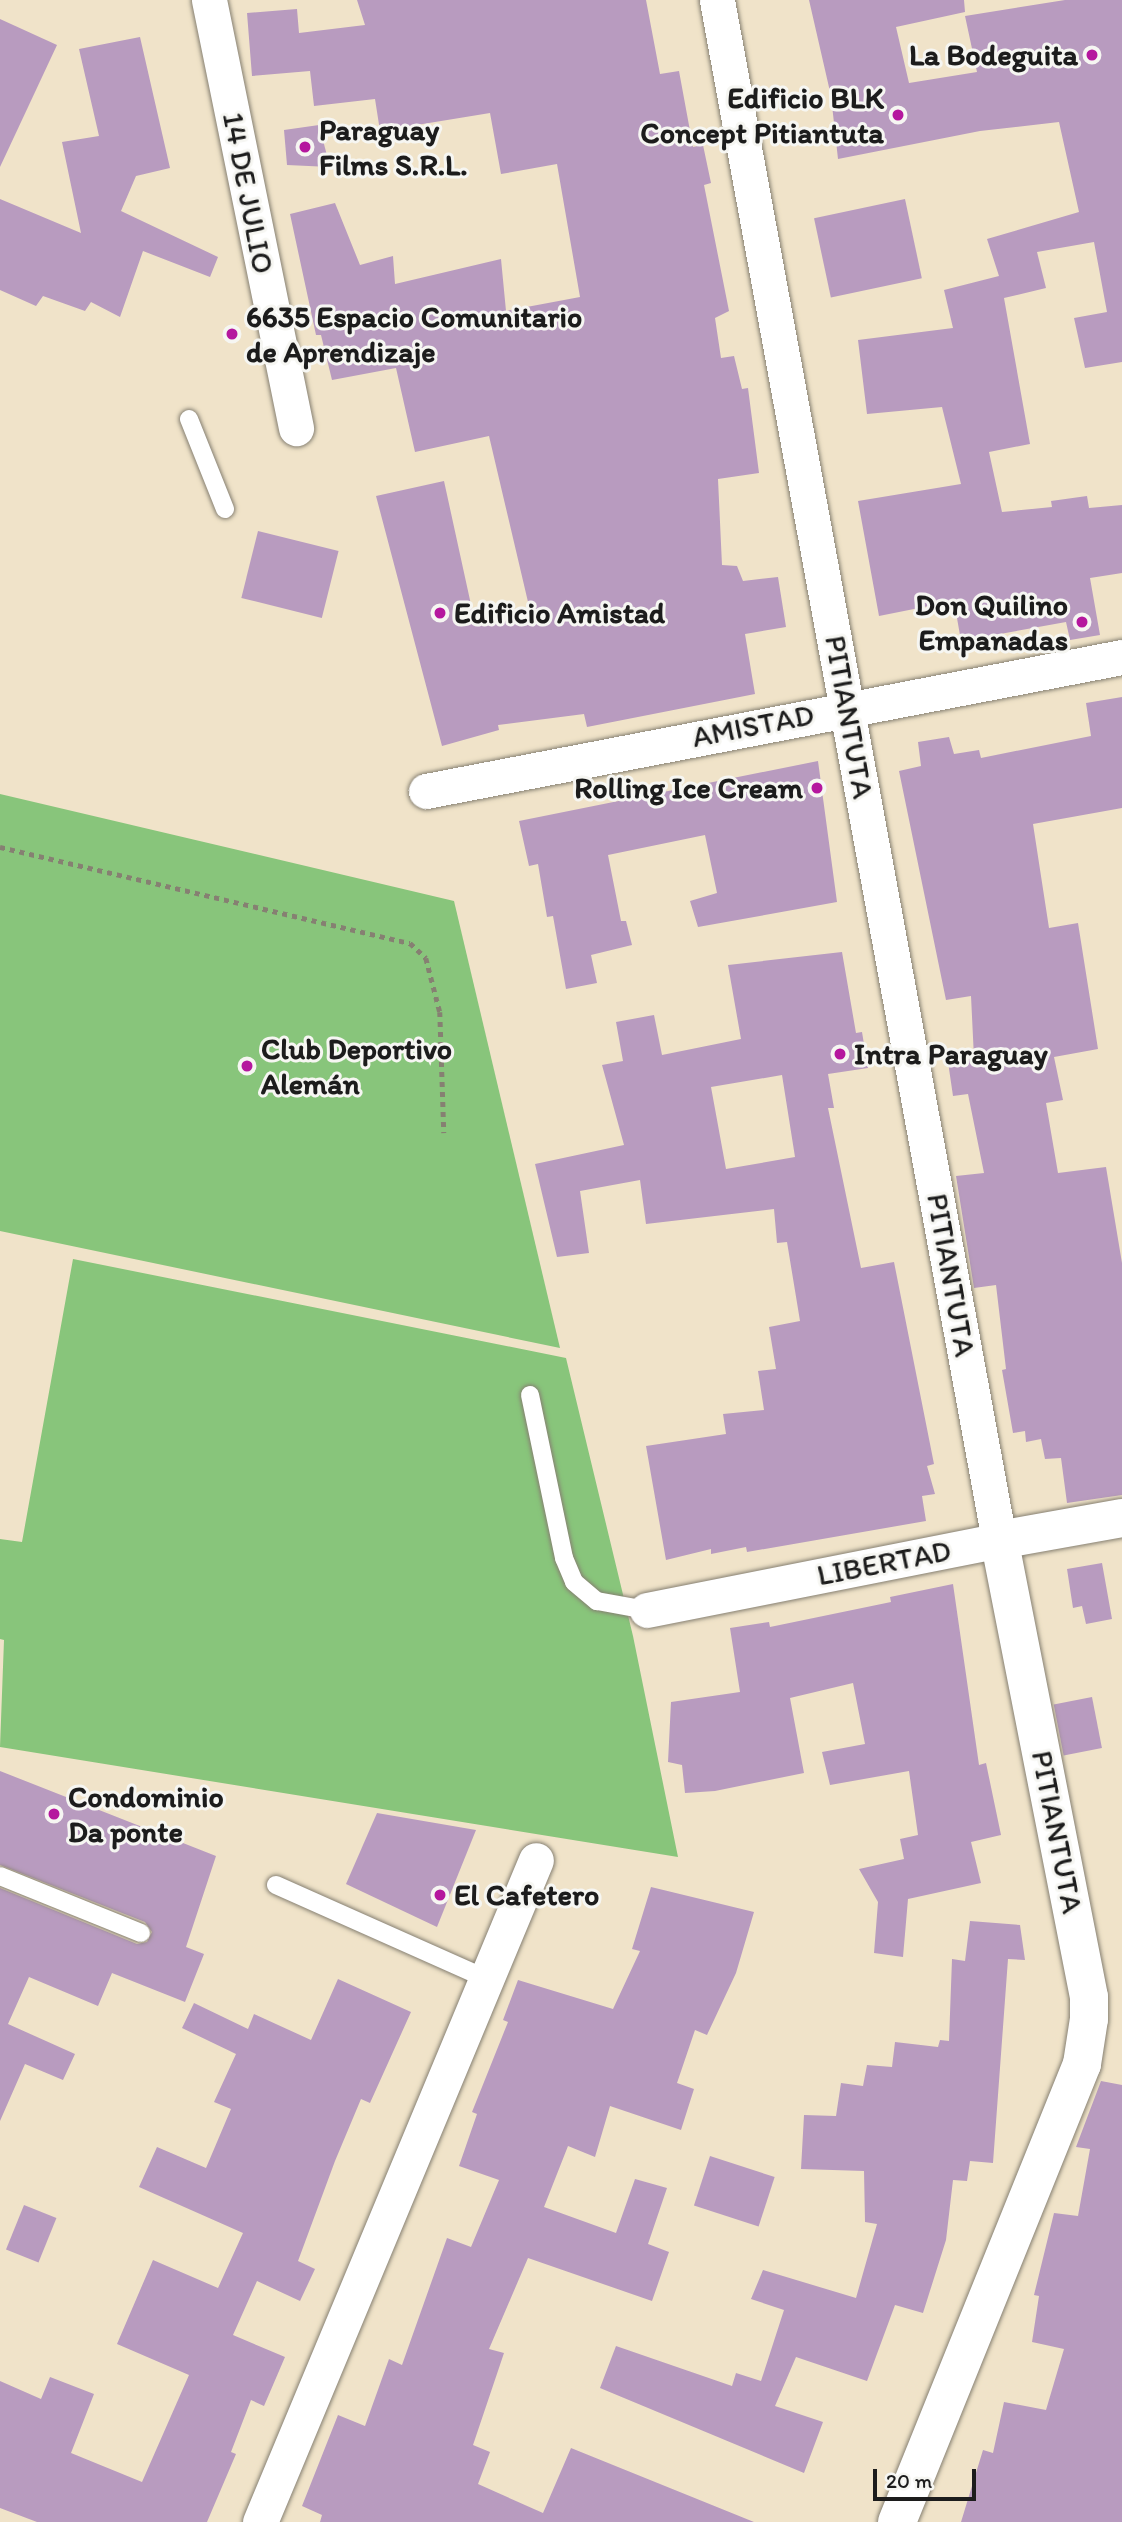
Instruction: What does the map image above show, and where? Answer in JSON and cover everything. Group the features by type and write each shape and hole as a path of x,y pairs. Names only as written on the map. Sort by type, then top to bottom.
{"street":[{"name":"14 DE JULIO","path":"209,0 296,428"},
{"name":"PITIANTUTA","path":"717,0 999,1540 1090,1997 1082,2064 897,2522"},
{"name":"AMISTAD","path":"426,791 847,707 1122,657"},
{"name":"LIBERTAD","path":"647,1610 1122,1518"},
{"path":"260,2522 536,1860"}],"lane":[{"path":"189,419 225,509"},
{"path":"530,1395 564,1559 574,1582 597,1601 647,1610"},
{"path":"0,1877 141,1933"},
{"path":"275,1885 487,1979"}],"path":[{"path":"0,848 410,943 426,958 440,1012 444,1133"}],"green space":[{"name":"Club Deportivo Alemán","path":"0,794 454,901 560,1348 0,1231"},
{"path":"73,1259 566,1358 633,1636 678,1857 0,1747 4,1640 0,1639 0,1539 22,1542"}],"building":[{"path":"357,0 646,0 660,74 679,71 693,147 703,145 711,183 704,185 729,311 715,318 721,358 734,356 742,389 748,388 759,473 718,479 722,565 737,566 743,581 778,577 786,627 745,634 755,694 587,727 584,714 498,725 499,730 442,746 376,496 444,481 475,623 532,619 489,436 415,452 396,368 332,380 321,335 316,335 290,214 335,203 360,265 393,256 395,284 501,259 506,311 580,297 557,164 501,174 490,113 380,131 375,99 314,106 310,71 252,76 247,13 297,9 299,33 365,25"},
{"path":"809,0 964,0 965,12 896,27 909,83 977,72 965,16 1065,0 1122,0 1122,362 1085,368 1074,318 1107,312 1094,242 1037,252 1046,288 1004,298 1030,444 989,452 1002,512 1052,507 1051,501 1087,496 1089,508 1122,505 1122,573 1090,578 1100,635 1070,640 1066,622 961,641 954,601 879,616 858,501 961,484 942,407 867,414 858,340 953,328 944,290 999,276 987,239 1079,212 1059,122 980,131 838,159 831,96"},
{"path":"0,19 57,45 0,167"},
{"path":"140,37 170,168 136,176 121,211 218,257 210,277 143,251 120,317 91,302 85,311 43,296 36,306 0,290 0,199 81,233 62,142 99,136 79,49"},
{"name":"Paraguay Films S.R.L.","path":"319,125 330,167 287,165 284,130"},
{"path":"905,199 922,278 831,298 814,218"},
{"path":"258,531 339,551 322,618 241,598"},
{"path":"1122,697 1122,808 1033,824 1049,928 1078,923 1098,1049 1054,1057 1063,1100 1046,1103 1058,1173 1106,1167 1122,1263 1122,1495 1067,1503 1061,1458 1045,1459 1041,1439 1026,1442 1025,1431 1013,1433 1002,1370 1006,1369 996,1285 974,1288 956,1176 984,1173 968,1094 953,1096 948,1062 974,1058 971,996 946,1000 899,771 921,766 918,742 949,737 954,754 979,750 981,758 1091,736 1086,703"},
{"path":"818,761 837,902 698,927 690,901 717,893 705,835 608,855 621,921 626,921 632,945 591,955 597,983 566,989 553,916 547,917 538,864 529,866 519,821"},
{"path":"842,952 856,1033 862,1032 868,1068 828,1074 834,1108 828,1108 861,1268 894,1262 934,1464 927,1466 935,1494 922,1496 926,1521 747,1552 746,1547 711,1554 711,1549 666,1560 646,1446 726,1434 723,1414 764,1410 758,1371 776,1369 769,1327 800,1321 787,1242 777,1243 774,1209 646,1224 640,1180 580,1191 589,1253 557,1257 535,1164 624,1145 602,1065 623,1061 616,1022 654,1015 662,1055 741,1039 728,965","holes":["782,1075 795,1157 726,1169 711,1087"]},
{"path":"1102,1563 1112,1619 1086,1624 1082,1606 1073,1608 1067,1569"},
{"path":"953,1584 979,1765 986,1763 1001,1835 971,1842 981,1883 908,1899 903,1957 874,1953 878,1902 859,1869 904,1859 900,1839 918,1835 909,1771 830,1785 822,1752 865,1744 853,1683 790,1698 804,1773 715,1791 685,1793 682,1765 668,1762 671,1702 740,1692 730,1628 769,1622 770,1627 891,1602 890,1597"},
{"path":"1092,1697 1102,1748 1064,1755 1054,1704"},
{"path":"0,1771 216,1856 186,1947 204,1954 185,2002 112,1973 98,2006 29,1977 8,2024 75,2054 63,2080 25,2064 0,2121 0,1888 137,1944 147,1942 152,1932 145,1922 0,1865"},
{"path":"377,1813 476,1830 437,1927 346,1884"},
{"path":"651,1887 754,1912 736,1973 707,2035 695,2030 677,2083 694,2089 681,2130 610,2106 595,2157 568,2146 544,2207 616,2233 635,2179 667,2188 648,2244 669,2252 652,2301 528,2258 489,2349 504,2353 473,2445 490,2452 478,2484 543,2513 571,2448 754,2522 320,2522 322,2515 302,2506 338,2415 365,2426 389,2359 402,2365 447,2238 471,2247 499,2180 459,2166 477,2114 472,2112 508,2022 503,2020 518,1980 613,2009 640,1951 632,1949"},
{"path":"970,1921 1020,1925 1025,1960 1008,1959 993,2163 970,2161 967,2181 953,2180 946,2240 923,2313 895,2305 867,2381 796,2357 775,2406 823,2422 804,2473 600,2388 616,2346 732,2386 736,2373 761,2381 784,2310 751,2299 763,2270 856,2298 877,2224 865,2222 864,2171 801,2169 804,2115 836,2116 841,2083 863,2086 867,2065 892,2067 895,2042 938,2047 940,2040 949,2041 952,1959 965,1961"},
{"path":"338,1979 411,2012 370,2103 361,2099 335,2161 298,2261 315,2269 300,2301 257,2281 233,2335 285,2357 264,2406 251,2400 231,2452 236,2454 207,2522 37,2522 0,2508 0,2381 41,2399 50,2377 94,2394 71,2453 142,2482 189,2375 117,2344 153,2260 218,2288 243,2233 139,2187 157,2147 206,2168 231,2109 214,2102 236,2054 182,2028 194,2003 248,2029 254,2014 311,2040"},
{"path":"1101,2081 1122,2085 1122,2522 961,2522 983,2450 993,2453 1004,2402 1046,2410 1064,2349 1032,2342 1039,2296 1034,2295 1054,2213 1078,2216 1090,2149 1076,2147"},
{"path":"710,2156 775,2177 759,2226 694,2205"},
{"path":"24,2205 56,2218 38,2263 6,2250"}],"place":[{"name":"La Bodeguita","path":"1092,55"},
{"name":"Edificio BLK Concept Pitiantuta","path":"898,115"},
{"name":"Paraguay Films S.R.L.","path":"305,147"},
{"name":"6635 Espacio Comunitario de Aprendizaje","path":"232,334"},
{"name":"Edificio Amistad","path":"440,613"},
{"name":"Don Quilino Empanadas","path":"1082,622"},
{"name":"Rolling Ice Cream","path":"817,788"},
{"name":"Intra Paraguay","path":"840,1054"},
{"name":"Club Deportivo Alemán","path":"247,1066"},
{"name":"Condominio Da ponte","path":"54,1814"},
{"name":"El Cafetero","path":"440,1895"}]}
